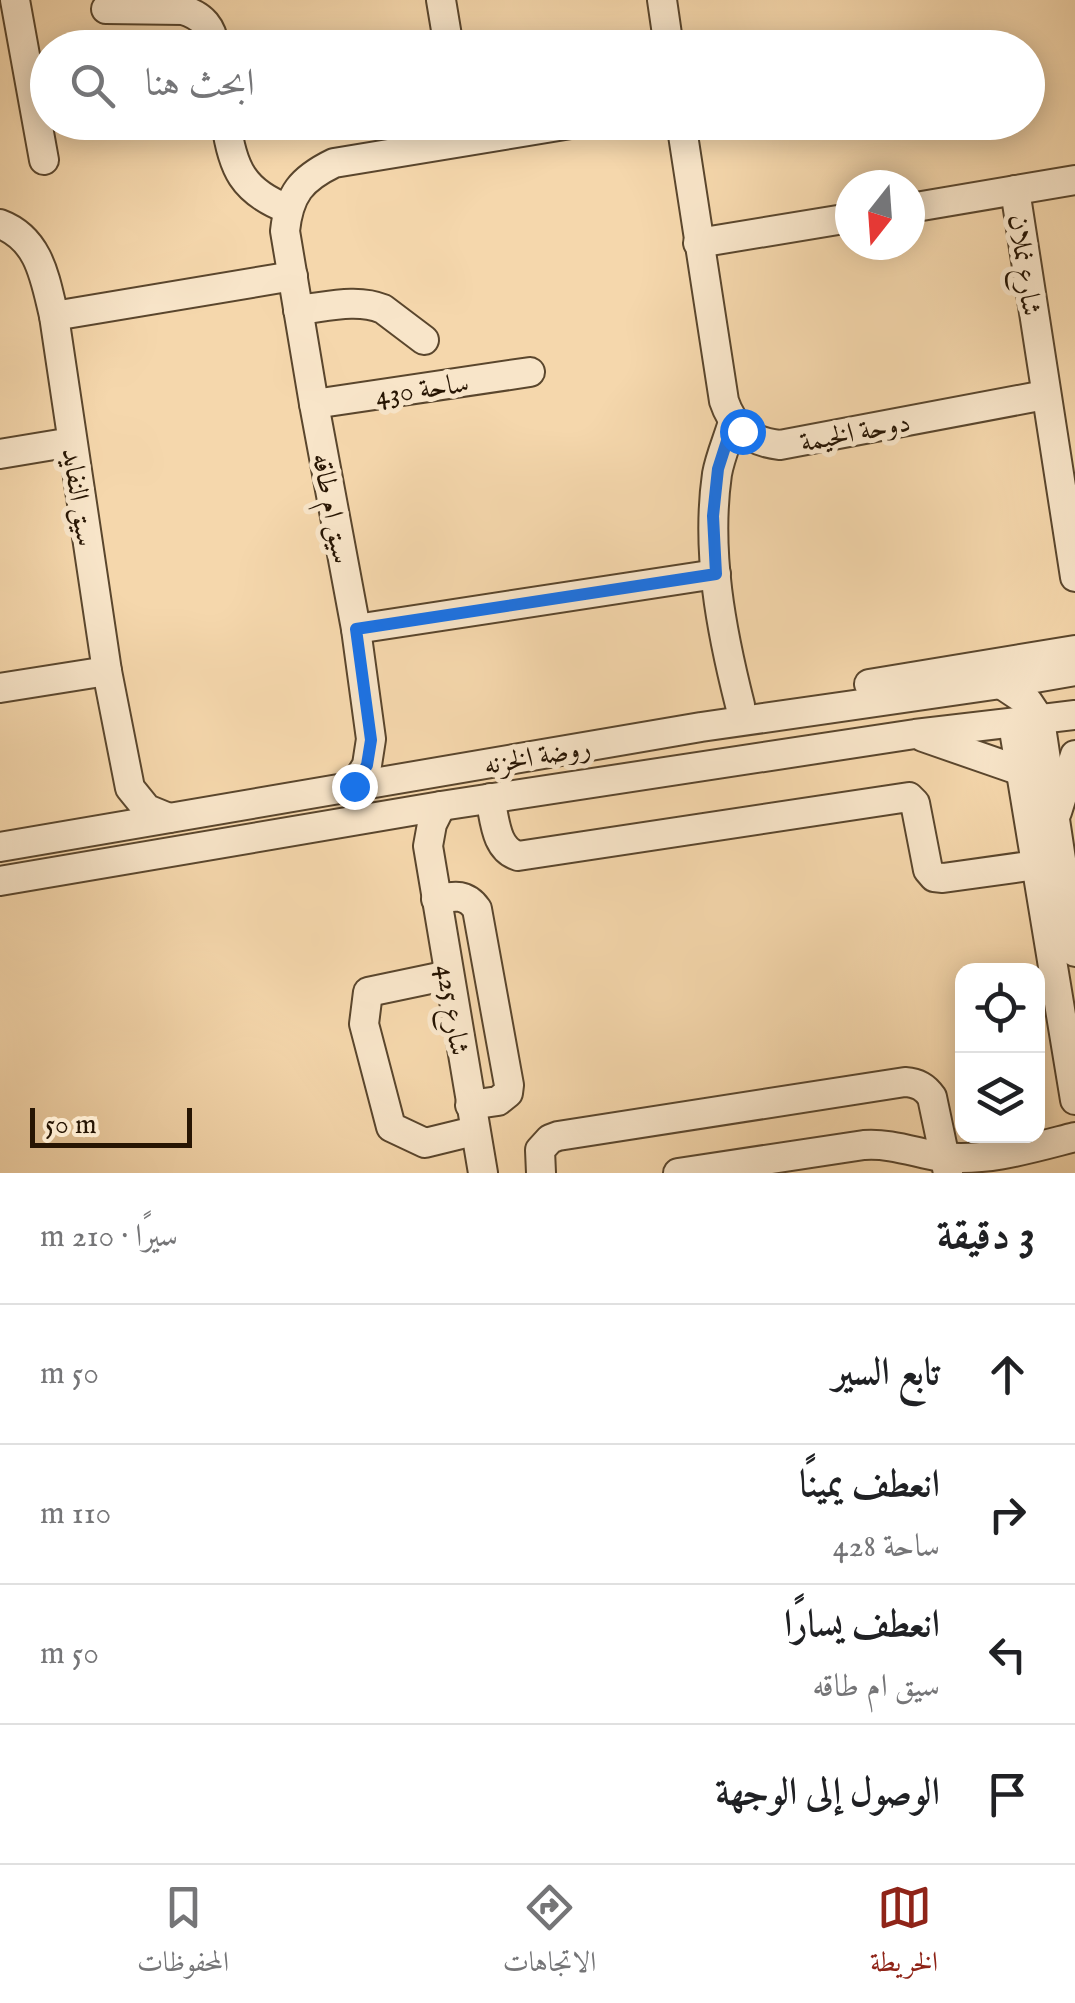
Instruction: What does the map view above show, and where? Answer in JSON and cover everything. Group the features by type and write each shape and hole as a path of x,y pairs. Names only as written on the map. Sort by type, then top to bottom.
{"street":[{"path":"15,0 30,83"},
{"path":"441,0 446,30"},
{"path":"662,0 666,30"},
{"path":"106,9 183,10 204,20 211,30"},
{"path":"40,140 44,160"},
{"path":"230,140 234,163 247,184 267,201 288,209 305,182 334,163 428,140"},
{"path":"684,140 724,400 733,422 718,469 713,516 723,635 740,705"},
{"path":"925,205 1075,180"},
{"name":"شارع نملان","path":"1016,190 1046,394 1069,494 1075,577"},
{"name":"سيق ام طاقه","path":"288,209 285,231 356,629 371,740 367,765 354,786"},
{"path":"698,243 835,220"},
{"name":"سيق النفايد","path":"0,224 22,236 34,249 54,316 107,671 130,788"},
{"path":"54,316 293,276"},
{"path":"298,310 356,303 375,306 424,340"},
{"name":"ساحة 430","path":"314,404 530,372"},
{"name":"دوحة الخيمة","path":"733,422 753,439 780,445 1046,394"},
{"path":"0,454 72,442"},
{"path":"356,629 716,574"},
{"path":"701,727 721,711 740,705 1071,658 1075,622"},
{"name":"روضة الخزنه","path":"0,847 701,727 1002,684 1071,658"},
{"path":"0,688 107,671"},
{"path":"1002,684 1027,716 1056,818 1075,952"},
{"path":"1027,716 1075,688"},
{"path":"1027,716 1021,771 1069,1028 1075,1100"},
{"name":"روضة الخزنه","path":"0,881 392,813 1027,716 1075,716"},
{"path":"915,734 1021,771"},
{"path":"371,740 386,762 408,777"},
{"path":"1056,818 1075,755"},
{"path":"130,788 148,810 170,818"},
{"path":"111,828 124,812 130,788"},
{"path":"490,798 501,843 518,856 909,798 915,803 928,870 934,877 1036,865"},
{"name":"شارع 425","path":"442,806 432,824 428,846 483,1173"},
{"path":"392,813 414,826 428,846"},
{"path":"436,899 462,896 477,909 509,1085 502,1099 425,1143 391,1128 364,1024 368,992 449,975"},
{"path":"541,1173 540,1150 558,1136 905,1082 926,1088 932,1097 946,1165"},
{"path":"678,1173 878,1144 946,1165 1075,1137"}],"route":[{"path":"354,786 367,765 371,740 356,629 716,574 713,516 718,469 733,422 742,431"}]}
